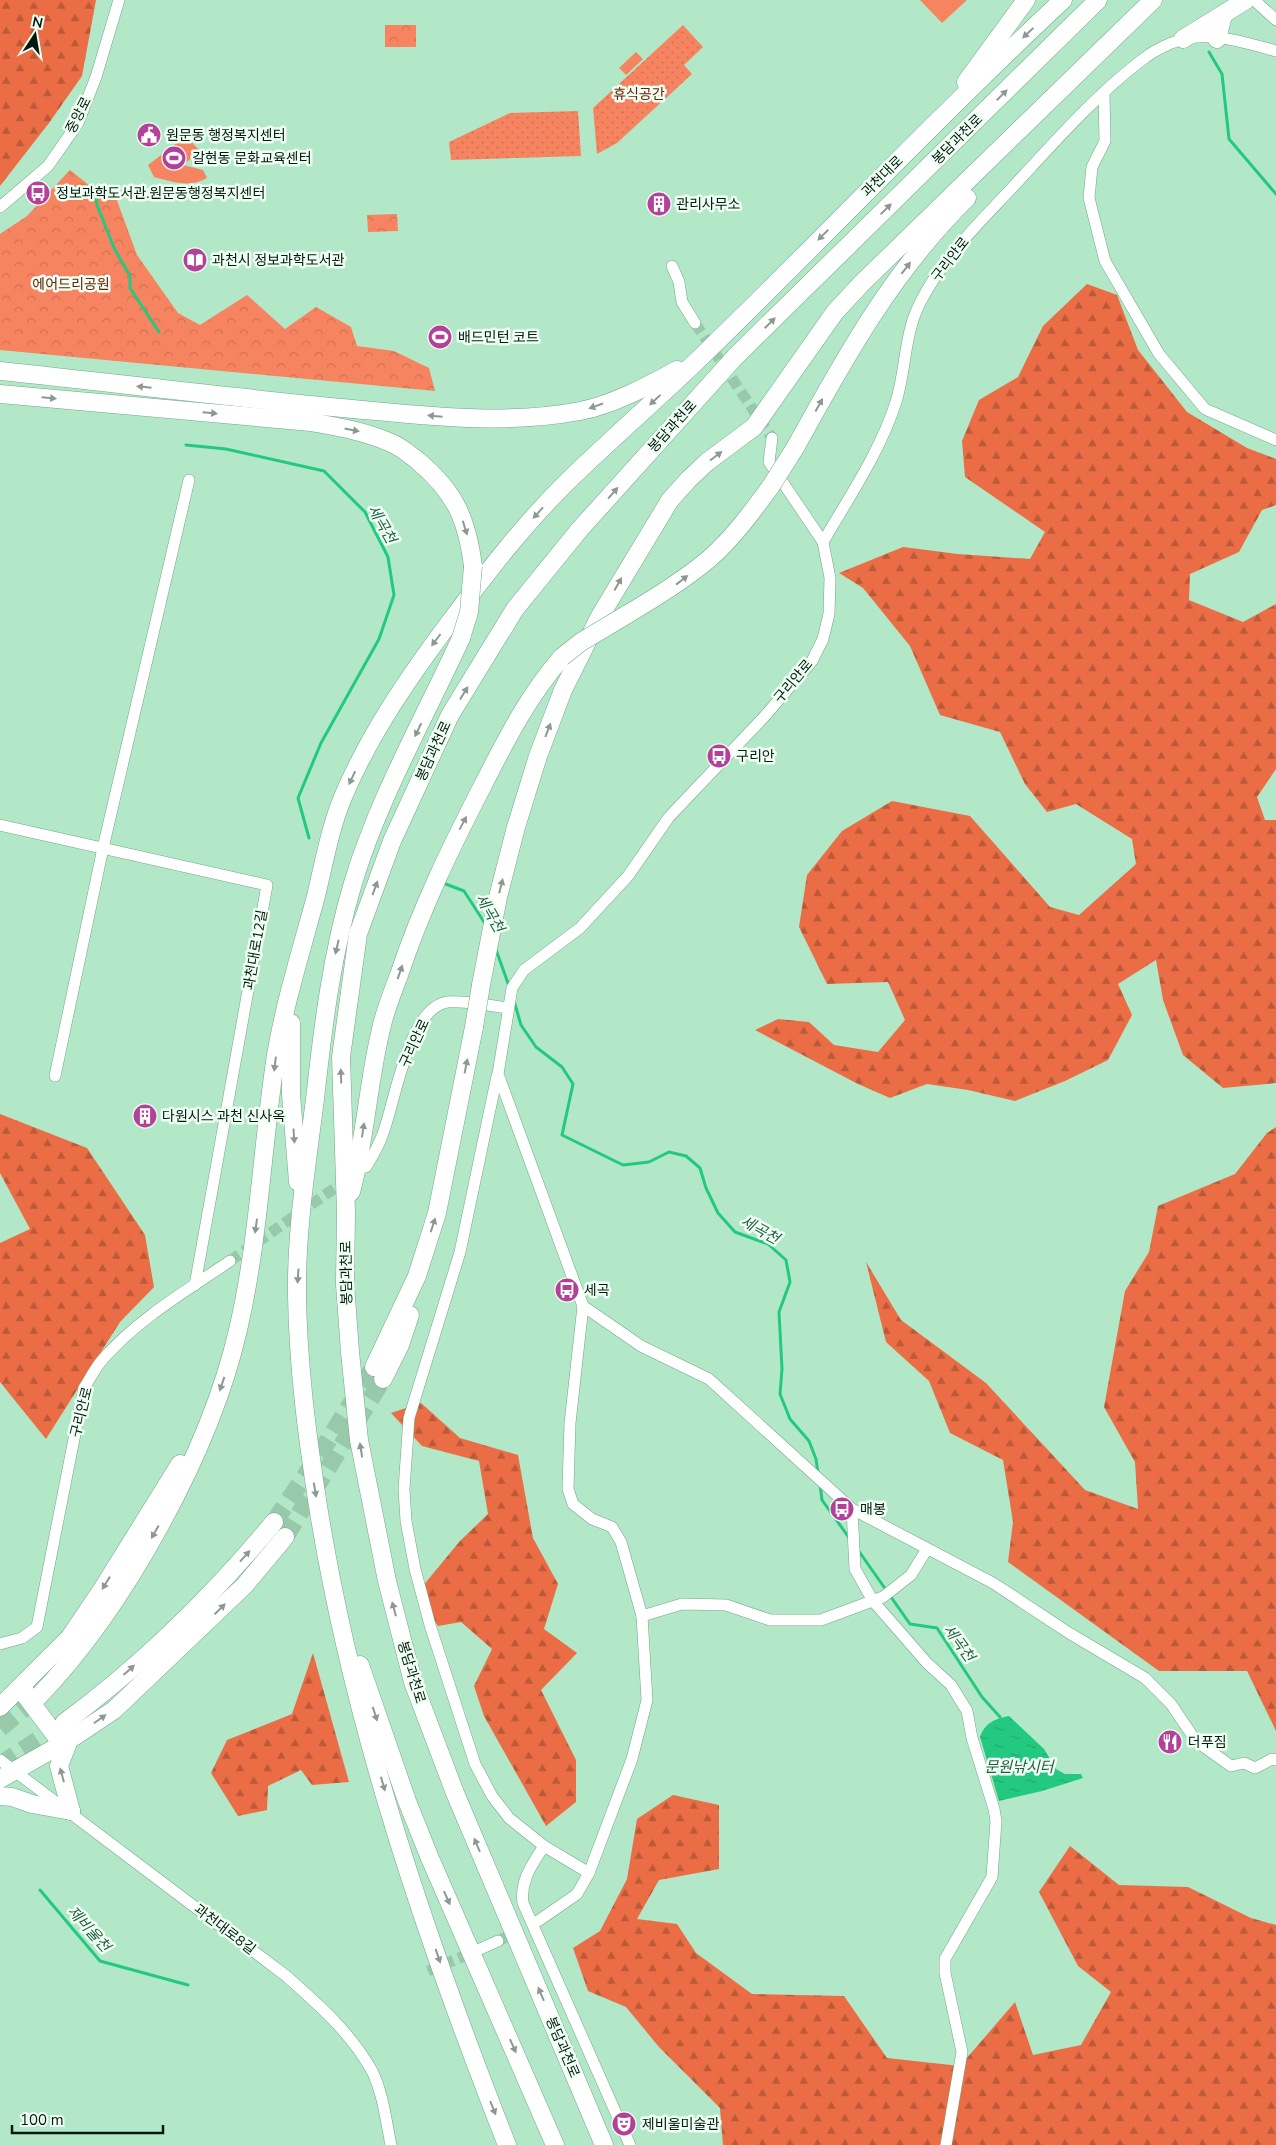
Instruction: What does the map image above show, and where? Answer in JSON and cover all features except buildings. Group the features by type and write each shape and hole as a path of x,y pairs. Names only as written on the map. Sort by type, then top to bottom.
{"highway":[{"path":"944,114 990,47 1026,0"},
{"name":"과천대로","path":"703,355 944,114 1063,0"},
{"name":"봉담과천로","path":"604,2145 588,2103 454,1793 411,1672 387,1581 359,1440 345,1284 346,1212 341,1057 358,934 392,841 450,715 515,609 580,529 735,357 1098,0"},
{"path":"1183,39 1246,0"},
{"path":"346,1212 358,1164 368,1092 382,1024 408,947 448,852 518,717 542,679 562,657 581,642 671,589 710,558 743,524 772,486 868,321 938,226 1129,38 1152,1"},
{"path":"379,1373 400,1345 410,1317 425,1252 437,1213 498,896 516,827 538,756 563,690 600,616 666,506 689,479 754,427 835,312 862,283 1152,1"},
{"path":"1217,39 1223,15"},
{"path":"0,370 270,401 436,417 523,418 581,411 607,402 650,385 703,355"},
{"path":"38,1697 80,1648 144,1552 190,1464 207,1424 230,1358 244,1302 256,1226 276,1053 293,983 341,802 380,722 410,675 492,565 567,482 703,355"},
{"path":"0,394 311,422 362,432 391,442 428,470 450,492 463,521 474,566 469,612 461,638 374,823 353,884 336,951 325,1017 301,1227 297,1290 304,1422 328,1568 353,1683 406,1862 469,2048 507,2145"},
{"path":"293,983 291,1094 301,1227"},
{"path":"2,1707 70,1637 103,1588 169,1479 207,1424"},
{"path":"64,1723 115,1682 171,1632 234,1568 274,1522"},
{"path":"5,1770 68,1741 120,1704 245,1584 286,1537"},
{"path":"328,1568 377,1719 410,1810 555,2145"},
{"path":"24,1685 26,1696 56,1736 68,1741"},
{"path":"0,1796 12,1797 32,1804 71,1812 60,1766 68,1741"},
{"name":"봉담과천로","path":"588,2103 609,2145"}],"street":[{"name":"중앙로","path":"0,207 48,166 78,123 96,77 119,0"},
{"path":"1254,0 1276,20"},
{"path":"1183,39 1217,39 1276,50"},
{"name":"구리안로","path":"366,1167 383,1136 408,1053 422,1021 432,1009 446,1002 508,1008 512,988 524,970 580,928 628,876 669,817 764,717 812,661 822,638 829,614 830,578 823,542 880,441 896,401 907,341 919,305 937,272 1040,157 1104,93 1148,55 1183,39"},
{"path":"1104,93 1106,141 1092,167 1088,198 1105,261 1159,354 1205,409 1276,440"},
{"path":"672,266 679,282 682,302 695,323"},
{"path":"772,438 769,462 823,542"},
{"path":"56,1076 103,848 189,480"},
{"name":"과천대로12길","path":"0,825 266,885 195,1285"},
{"path":"508,1008 491,1112 460,1252 409,1418 404,1489 406,1521 415,1569 475,1764 492,1796 509,1818 544,1846 589,1873"},
{"path":"498,1074 583,1306 570,1423 568,1489 573,1504 592,1519 612,1527 622,1542 642,1616 647,1700 632,1759 589,1873 577,1894 538,1921"},
{"path":"491,1112 503,1109 512,1111"},
{"name":"구리안로","path":"0,1644 22,1638 37,1627 84,1388 102,1360 128,1335 160,1308 230,1261"},
{"path":"583,1306 641,1346 710,1379 796,1455 812,1474 852,1508 993,1583 1069,1633 1145,1678 1171,1704 1196,1742 1231,1766 1244,1763 1255,1768 1272,1759 1276,1760"},
{"path":"852,1508 855,1534 853,1551 855,1569 927,1663 951,1685 967,1711 972,1738 994,1809 995,1834 992,1877 945,1959 945,1973 962,2052 946,2145"},
{"path":"642,1616 682,1604 726,1605 770,1620 821,1620 878,1599 911,1575 928,1549"},
{"name":"과천대로8길","path":"5,1770 71,1812 285,1975 348,2035 372,2072 383,2105 391,2145"},
{"path":"544,1846 525,1878 521,1890 522,1903 630,2145"},
{"path":"480,1949 498,1940"}],"green space":[{"path":"0,0 96,0 82,76 49,123 0,186"},
{"path":"920,0 967,0 942,23"},
{"path":"385,25 416,25 416,47 385,47"},
{"name":"휴식공간","path":"683,25 703,47 684,65 692,74 617,143 597,154 593,108"},
{"path":"636,52 643,59 626,75 619,68"},
{"name":"휴식공간","path":"578,111 581,156 451,160 449,142 510,113"},
{"name":"갈현동 문화교육센터","path":"186,136 200,151 183,165 203,170 207,178 194,183 188,183 154,177 148,165"},
{"name":"에어드리공원","path":"70,170 90,186 115,195 137,255 178,313 200,325 247,295 285,329 316,307 351,327 357,346 394,351 429,368 435,391 0,350 0,234 27,216"},
{"path":"397,214 398,231 368,232 367,215"},
{"path":"1087,284 1117,295 1138,350 1187,412 1247,448 1276,459 1276,505 1262,510 1239,552 1190,574 1189,600 1243,622 1276,604 1276,769 1257,797 1265,820 1276,820 1276,1083 1223,1088 1183,1055 1163,1000 1156,960 1118,984 1132,1015 1108,1060 1065,1081 1015,1101 968,1090 927,1084 890,1098 858,1084 755,1030 778,1019 809,1022 834,1045 878,1052 905,1020 888,982 827,984 799,927 807,875 842,831 892,801 970,816 1050,907 1079,915 1136,864 1132,839 1076,804 1047,812 1025,784 1000,732 940,715 910,646 863,588 839,573 903,547 958,554 1030,559 1045,532 965,477 962,441 979,400 1018,377 1043,326"},
{"name":"배드민턴 코트","path":"444,324 450,346 437,350 431,327"},
{"path":"0,1114 87,1148 145,1235 154,1287 120,1322 46,1439 0,1382 0,1243 30,1229 0,1173"},
{"path":"1276,1127 1276,1731 1247,1671 1159,1671 1008,1562 1013,1522 1003,1460 950,1433 929,1381 886,1342 866,1262 901,1320 986,1383 1085,1490 1138,1509 1135,1462 1104,1407 1125,1291 1149,1252 1158,1206 1235,1174 1267,1133"},
{"path":"421,1403 460,1438 518,1455 533,1538 558,1584 544,1629 577,1653 541,1690 576,1760 576,1802 546,1826 484,1716 474,1686 492,1649 461,1622 438,1626 417,1593 460,1541 488,1514 479,1461 422,1446 391,1413"},
{"path":"313,1653 349,1782 312,1785 301,1770 268,1786 267,1810 238,1816 211,1773 227,1740 292,1714"},
{"path":"673,1795 719,1805 719,1869 659,1880 637,1919 677,1924 696,1953 752,1994 844,1996 887,2058 960,2066 1015,2002 1033,2055 1081,2045 1111,1992 1078,1966 1039,1892 1070,1846 1119,1885 1188,1887 1251,1918 1276,1925 1276,2145 723,2145 720,2108 659,2047 626,2007 588,1991 573,1948 600,1931 627,1879 637,1819"}],"water":[{"name":"문원낚시터","path":"1009,1716 1044,1749 1056,1769 1065,1774 1081,1774 1083,1778 1042,1791 999,1801 980,1737 991,1722"}],"waterway":[{"path":"1209,52 1222,74 1229,139 1276,194"},
{"name":"세곡천","path":"96,196 97,205 114,248 130,276 130,288 159,332"},
{"name":"세곡천","path":"186,445 226,449 324,471 365,512 388,557 394,595 379,639 321,743 298,798 309,838"},
{"name":"세곡천","path":"443,883 464,891 486,925"},
{"name":"세곡천","path":"495,947 509,986"},
{"name":"세곡천","path":"514,1001 521,1025 536,1047 562,1067 573,1084 562,1135 623,1165 649,1162 669,1152 686,1156 700,1168 706,1188 718,1213 735,1232 768,1244 786,1260 790,1282 779,1312 782,1369 780,1394 790,1419 809,1441 816,1459 818,1473"},
{"name":"세곡천","path":"820,1484 822,1500 850,1539"},
{"name":"세곡천","path":"858,1550 910,1624 937,1628 982,1697 1000,1717"},
{"name":"제비울천","path":"40,1890 100,1961 188,1985"}],"tunnel":[{"path":"695,323 772,438"},
{"path":"230,1261 348,1179"},
{"path":"274,1522 316,1460 374,1367"},
{"path":"285,1537 383,1379"},
{"path":"0,1728 38,1697"},
{"path":"0,1765 64,1723"},
{"path":"498,1941 538,1921"},
{"path":"428,1971 476,1951"}],"place":[{"name":"원문동 행정복지센터","path":"149,135"},
{"name":"갈현동 문화교육센터","path":"174,158"},
{"name":"정보과학도서관.원문동행정복지센터","path":"38,193"},
{"name":"관리사무소","path":"659,204"},
{"name":"과천시 정보과학도서관","path":"195,260"},
{"name":"배드민턴 코트","path":"440,337"},
{"name":"구리안","path":"719,756"},
{"name":"다원시스 과천 신사옥","path":"145,1116"},
{"name":"세곡","path":"567,1290"},
{"name":"매봉","path":"842,1509"},
{"name":"더푸짐","path":"1170,1742"},
{"name":"제비울미술관","path":"624,2124"}]}
